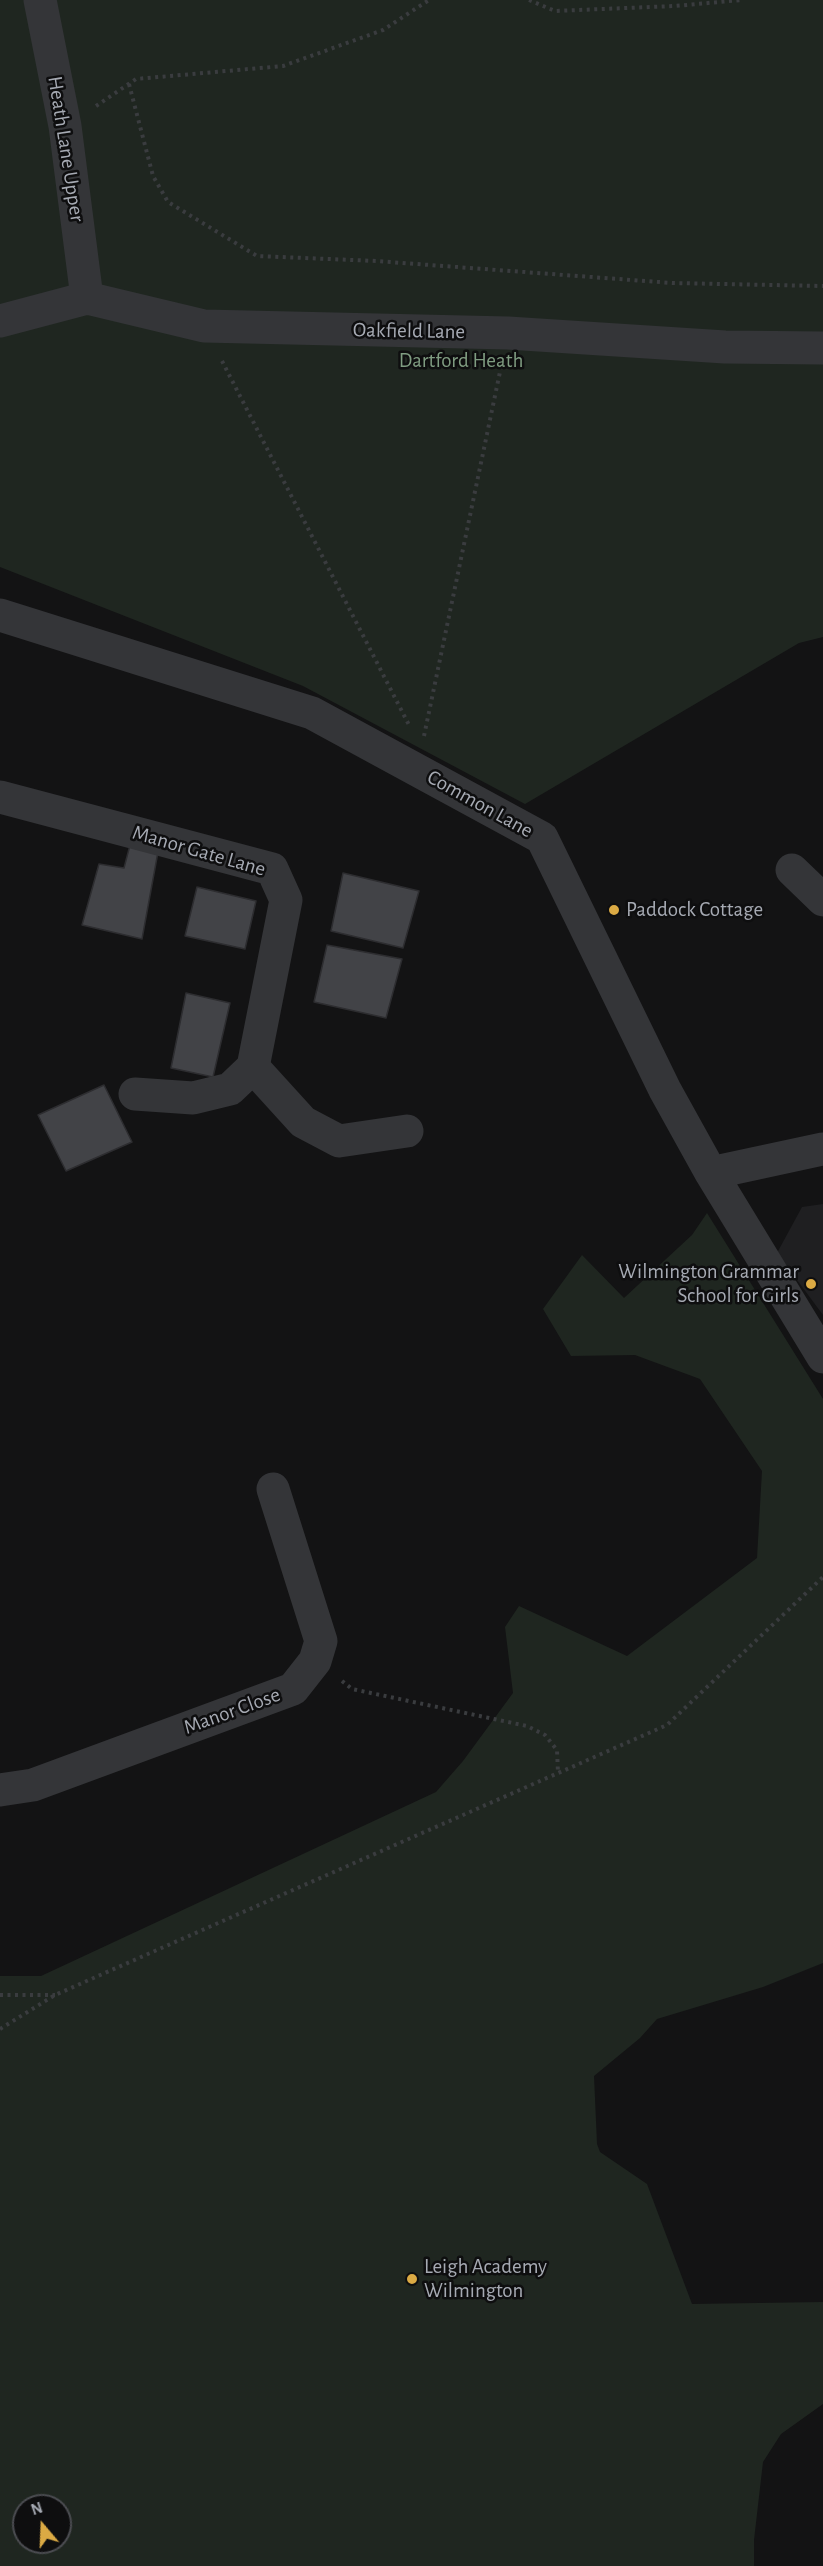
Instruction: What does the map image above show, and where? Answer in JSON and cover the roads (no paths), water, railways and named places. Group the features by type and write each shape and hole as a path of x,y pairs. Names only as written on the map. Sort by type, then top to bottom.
{"street":[{"name":"Heath Lane Upper","path":"40,3 65,126 87,298"},
{"name":"Oakfield Lane","path":"0,321 87,298 204,326 508,333 724,347 823,348"},
{"name":"Common Lane","path":"0,615 312,713 542,838 665,1090 711,1173 823,1357"},
{"name":"Manor Gate Lane","path":"0,797 272,869 285,900 253,1067"},
{"path":"792,870 823,900"},
{"path":"135,1094 193,1098 230,1089 253,1067 303,1122 339,1142 407,1131"},
{"path":"711,1173 823,1149"},
{"name":"Manor Close","path":"0,1790 33,1785 293,1689 315,1661 321,1641 273,1489"}],"place":[{"name":"Paddock Cottage","path":"614,910"},
{"name":"Wilmington Grammar School for Girls","path":"811,1284"},
{"name":"Leigh Academy Wilmington","path":"412,2279"}],"park label":[{"name":"Dartford Heath","path":"461,361"}]}
